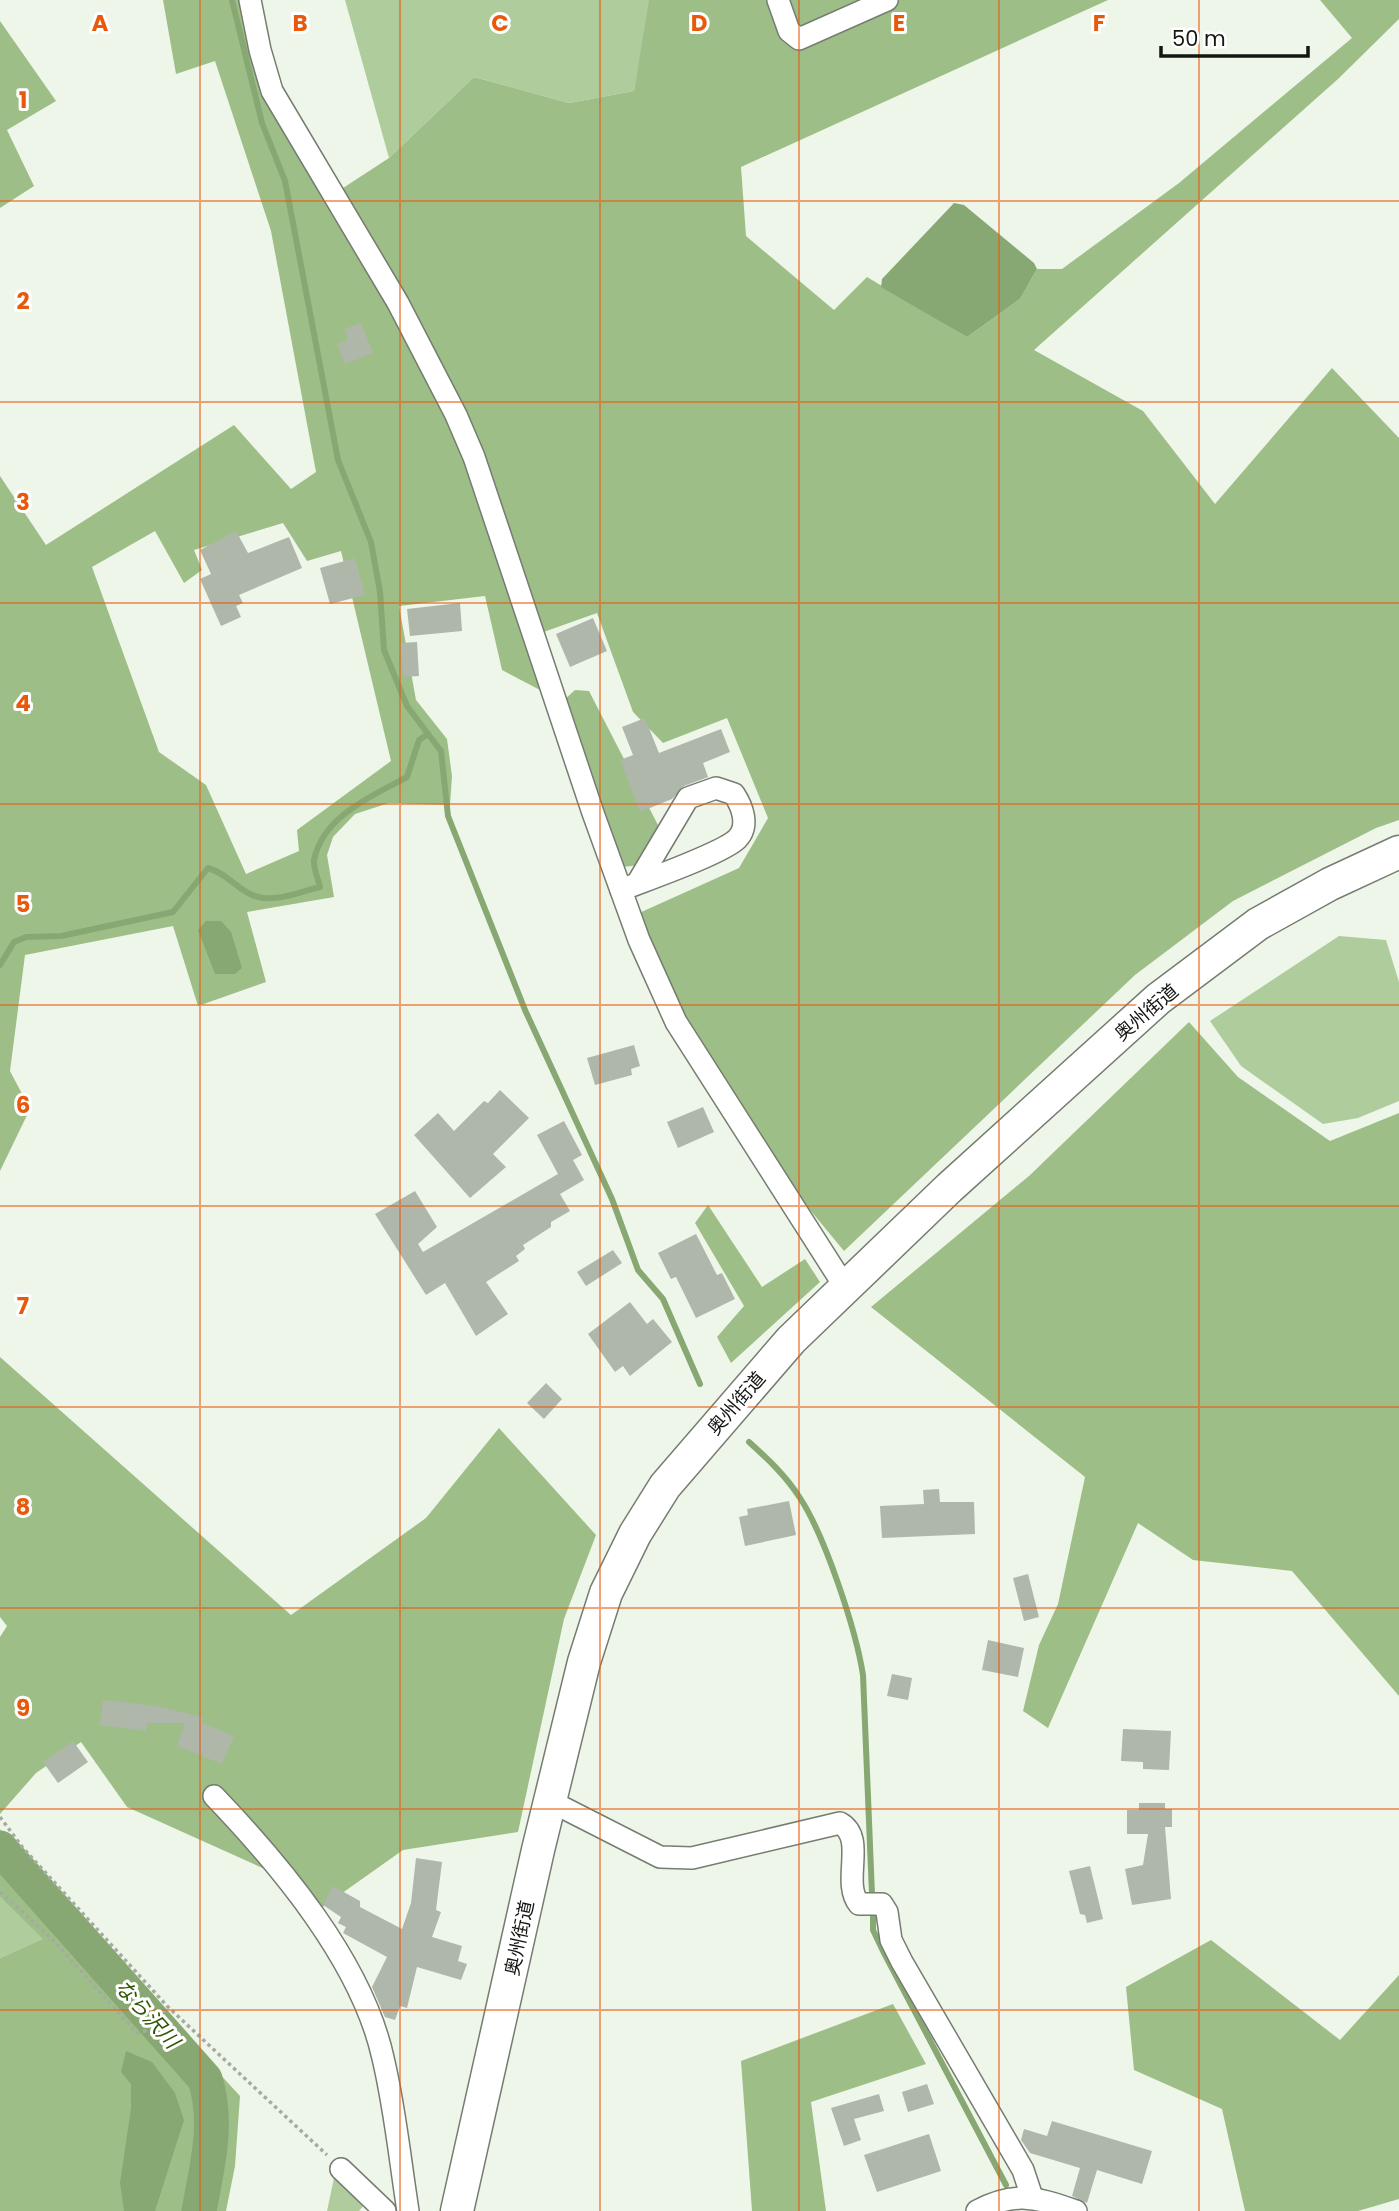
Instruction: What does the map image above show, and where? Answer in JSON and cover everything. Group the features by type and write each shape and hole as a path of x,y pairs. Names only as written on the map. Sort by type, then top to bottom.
{"highway":[{"name":"奥州街道","path":"457,2211 550,1801 592,1639 606,1593 635,1534 665,1486 791,1340 948,1188 1158,999 1258,925 1331,884 1399,852"}],"street":[{"path":"250,0 272,91 398,303 456,415 474,457 630,886 676,1022 845,1287"},
{"path":"778,0 789,31 799,39 887,0"},
{"path":"716,788 734,794 742,807 744,823 739,838 725,847 630,886 688,798 716,788"},
{"path":"214,1796 268,1852 299,1892 352,1980 383,2057 408,2211"},
{"path":"550,1801 660,1857 692,1858 841,1823 848,1827 852,1836 852,1896 859,1904 881,1904 887,1912 891,1940 902,1962 1023,2170 1032,2197"},
{"path":"341,2169 385,2211"},
{"path":"976,2211 999,2201 1032,2197 1076,2211"}],"path":[{"path":"0,1817 23,1848 168,2007 341,2169"},
{"path":"0,1892 51,1938 137,2033 145,2031 168,2007"}],"shaded area":[{"path":"163,0 242,0 252,53 340,190 389,158 474,77 569,103 634,91 649,0 1108,0 741,167 746,236 834,310 867,277 967,337 1020,299 1037,269 1062,269 1179,183 1352,38 1320,0 1399,0 1399,19 1338,79 1034,350 1143,411 1215,504 1332,368 1399,438 1399,820 1376,828 1233,901 1135,975 844,1251 767,1158 670,993 637,914 739,868 768,818 727,718 663,743 633,712 597,613 524,639 540,690 502,670 485,596 399,606 416,700 447,739 452,776 450,805 389,803 355,814 333,837 327,855 334,897 247,912 266,982 198,1006 173,926 25,955 10,1071 30,1109 0,1171 0,476 46,545 234,425 291,489 316,472 271,231 215,61 176,74","holes":["283,523 307,561 341,551 391,761 297,830 299,851 246,874 206,785 159,752 92,567 155,531 184,583 202,570 194,550"]},
{"path":"345,0 649,0 650,4 634,91 569,103 474,77 389,158"},
{"path":"0,21 56,101 7,130 34,186 0,208"},
{"path":"954,203 964,205 1034,263 1037,269 1020,299 967,337 881,287 882,279"},
{"path":"575,690 589,691 658,825 640,865 623,867 563,701"},
{"path":"206,921 221,921 231,932 242,968 235,974 215,974 198,930"},
{"path":"1339,936 1386,940 1399,982 1399,1101 1358,1118 1323,1124 1241,1066 1210,1021"},
{"path":"1189,1022 1238,1077 1330,1141 1399,1113 1399,1696 1292,1571 1193,1560 1138,1523 1048,1728 1023,1711 1039,1645 1058,1604 1085,1477 871,1307 1029,1176"},
{"path":"708,1205 762,1287 805,1259 820,1282 731,1363 717,1337 744,1306 695,1223"},
{"path":"0,1357 291,1615 426,1518 499,1428 596,1535 564,1619 518,1832 403,1850 307,1918 267,1870 127,1807 81,1742 36,1773 0,1814 0,1637 7,1626 0,1617"},
{"path":"0,1829 13,1849 240,2096 235,2166 226,2211 0,2211 0,1958 43,1939 0,1897"},
{"path":"0,1897 44,1939 0,1958"},
{"path":"1211,1940 1340,2040 1399,1975 1399,2199 1358,2211 1245,2211 1222,2109 1134,2070 1126,1987"},
{"path":"893,2004 926,2064 811,2102 826,2211 752,2211 741,2061"},
{"path":"126,2051 152,2062 175,2093 184,2120 155,2211 124,2211 120,2183 131,2108 131,2084 121,2072"},
{"path":"338,2159 376,2191 359,2211 327,2211"}],"building":[{"path":"361,323 373,353 345,364 337,344 348,340 344,329"},
{"path":"236,531 248,553 289,537 302,568 239,595 243,603 236,606 241,617 221,626 200,579 211,574 200,550"},
{"path":"355,558 365,595 330,604 320,568"},
{"path":"460,603 462,631 410,636 407,609"},
{"path":"593,618 607,651 570,667 556,634"},
{"path":"417,642 419,676 403,677 401,643"},
{"path":"645,718 659,753 721,729 730,752 703,763 708,777 684,786 672,799 640,812 620,760 633,755 622,727"},
{"path":"634,1045 640,1066 631,1069 632,1075 595,1085 587,1058"},
{"path":"500,1090 529,1118 493,1154 506,1167 470,1198 414,1135 438,1113 454,1131 484,1101 488,1103"},
{"path":"703,1107 714,1132 678,1148 667,1122"},
{"path":"564,1121 582,1155 573,1160 584,1180 560,1194 570,1211 551,1222 551,1227 523,1245 525,1249 516,1256 519,1261 486,1282 508,1314 476,1336 445,1283 426,1295 375,1214 415,1191 437,1227 418,1244 423,1252 558,1174 537,1135"},
{"path":"696,1234 717,1275 722,1273 735,1299 696,1318 676,1277 671,1279 658,1253"},
{"path":"613,1250 622,1263 586,1286 577,1272"},
{"path":"630,1302 647,1324 653,1319 672,1342 630,1376 623,1366 615,1372 588,1334"},
{"path":"546,1383 562,1399 544,1419 527,1403"},
{"path":"939,1489 940,1502 974,1502 975,1534 882,1538 880,1506 924,1504 923,1490"},
{"path":"789,1501 796,1535 745,1546 739,1517 748,1515 747,1509"},
{"path":"1028,1574 1039,1617 1024,1621 1013,1578"},
{"path":"988,1640 1024,1648 1018,1677 982,1670"},
{"path":"892,1674 912,1678 908,1700 887,1696"},
{"path":"103,1700 156,1706 203,1717 202,1723 234,1736 222,1764 177,1746 185,1723 147,1723 146,1731 100,1725"},
{"path":"1123,1729 1171,1731 1169,1770 1143,1769 1143,1762 1121,1761"},
{"path":"73,1741 88,1762 58,1783 43,1762"},
{"path":"1139,1803 1165,1803 1165,1809 1172,1809 1172,1827 1165,1827 1171,1899 1132,1905 1125,1869 1143,1865 1148,1834 1127,1834 1127,1810 1139,1810"},
{"path":"416,1858 442,1862 436,1910 441,1912 432,1937 462,1946 458,1961 467,1964 461,1980 417,1967 407,2008 400,2006 395,2020 385,2017 372,1987 387,1957 343,1933 346,1927 338,1923 341,1917 323,1905 333,1886 360,1901 360,1907 402,1929 411,1903"},
{"path":"1090,1866 1103,1919 1087,1923 1085,1915 1080,1914 1069,1871"},
{"path":"927,2084 934,2104 908,2112 902,2092"},
{"path":"879,2094 884,2111 854,2119 861,2140 844,2146 831,2108"},
{"path":"1052,2121 1152,2151 1142,2184 1097,2170 1087,2203 1072,2196 1080,2168 1030,2153 1021,2140 1024,2129 1047,2136"},
{"path":"929,2134 941,2171 877,2192 864,2155"}],"waterway":[{"path":"0,965 14,942 26,937 61,936 173,912 208,868 258,897 285,897 320,887 314,860 327,831 351,809 407,777 419,740 428,734 407,706 384,650 380,592 371,542 338,460 285,181 262,123 232,0"},
{"path":"428,734 441,751 448,816 525,1010 612,1199 638,1270 663,1299 700,1384"},
{"path":"749,1442 789,1482 810,1515 829,1559 854,1634 863,1675 872,1894"},
{"name":"なら沢川","path":"0,1848 205,2079 211,2129 199,2211"},
{"path":"873,1916 873,1930 883,1951 1006,2185"}]}
